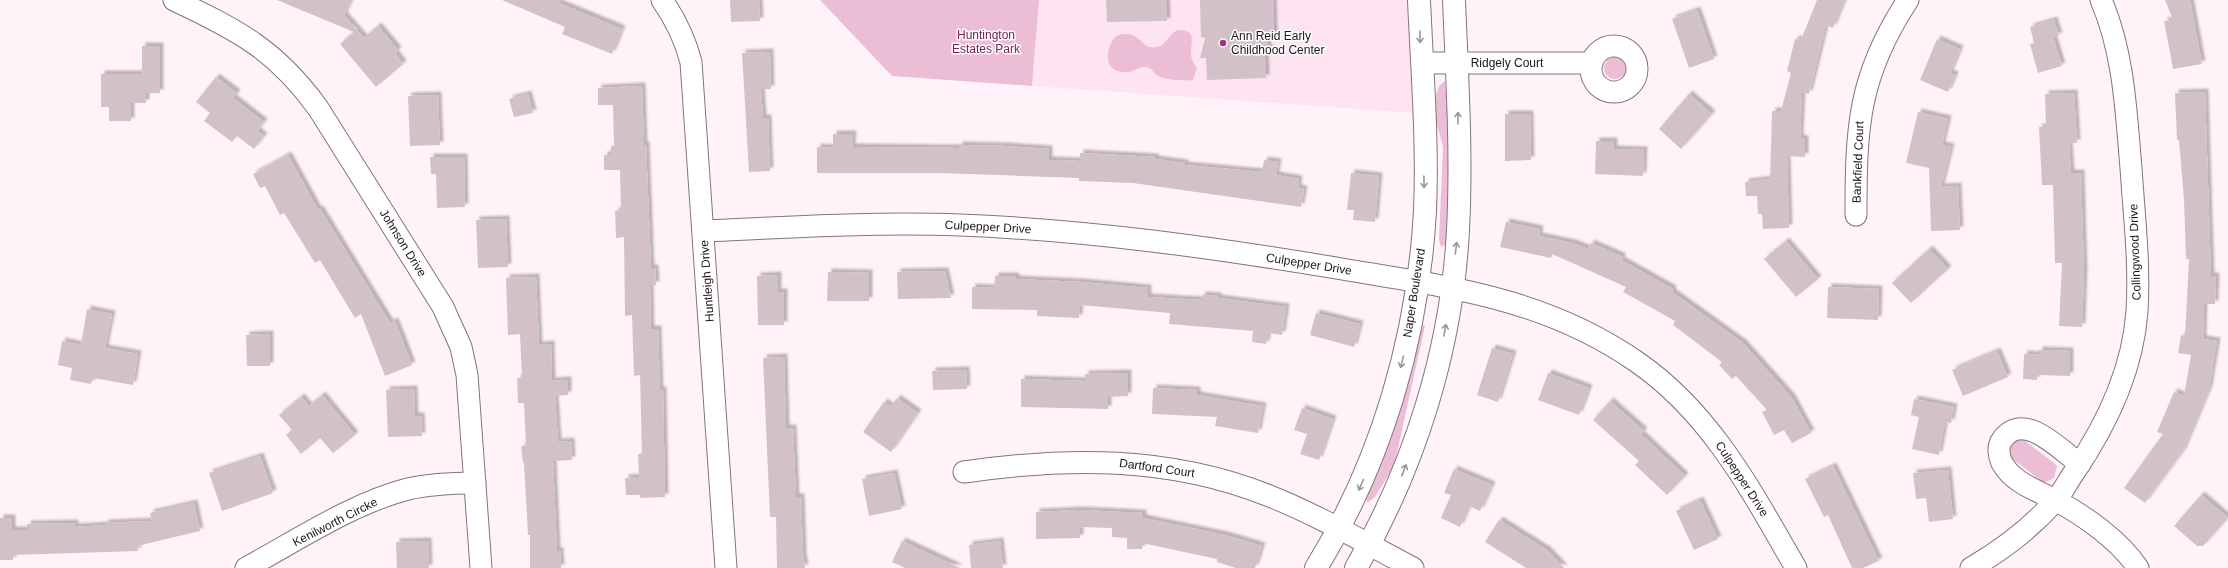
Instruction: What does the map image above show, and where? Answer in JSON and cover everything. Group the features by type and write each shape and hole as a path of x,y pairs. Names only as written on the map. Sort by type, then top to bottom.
{"main road":[{"name":"Naper Boulevard","path":"1316,568 1339,529 1364,478 1387,415 1407,339 1417,282 1425,210 1419,0"},
{"path":"1356,568 1382,524 1401,479 1426,409 1442,343 1452,287 1458,231 1460,172 1454,0"}],"street":[{"name":"Johnson Drive","path":"174,0 235,30 255,42 282,64 301,85 318,108 439,300 453,326 467,375 481,568"},
{"name":"Huntleigh Drive","path":"662,0 677,23 686,42 691,62 704,231 726,568"},
{"name":"Bankfield Court","path":"1856,215 1856,158 1860,111 1869,75 1882,43 1908,0"},
{"name":"Collingwood Drive","path":"1971,568 2007,545 2056,500 2094,444 2114,402 2131,348 2137,312 2138,268 2123,78 2115,39 2101,0"},
{"name":"Ridgely Court","path":"1422,63 1592,63"},
{"name":"Culpepper Drive","path":"704,231 810,226 915,224 1065,232 1216,248 1452,287 1532,308 1574,325 1610,344 1667,386 1689,408 1733,461 1796,568"},
{"path":"2080,464 2034,430 2023,428 2014,430 2000,442 1998,450 2000,460 2006,469 2027,487 2056,500 2093,524 2138,568"},
{"name":"Dartford Court","path":"964,472 1068,461 1114,462 1155,466 1227,482 1267,495 1339,529 1413,568"},
{"name":"Kenilworth Circke","path":"246,568 374,500 408,489 448,483 475,483"}],"shaded area":[{"name":"Ann Reid Early Childhood Center","path":"1039,0 1409,0 1413,113 1032,86"}],"green space":[{"name":"Huntington Estates Park","path":"820,0 1039,0 1032,86 892,76"},
{"path":"1177,30 1188,32 1192,37 1191,56 1197,68 1193,80 1163,78 1147,67 1141,67 1130,72 1120,72 1110,65 1108,60 1109,48 1116,36 1125,34 1133,35 1146,46 1157,47 1161,46"},
{"path":"1615,57 1623,60 1626,68 1623,76 1615,79 1607,76 1604,68 1607,60"},
{"path":"1445,81 1450,147 1446,244 1441,247 1439,240 1443,147 1433,110 1433,103 1439,86"},
{"path":"1421,324 1425,326 1394,466 1375,497 1367,503 1366,495"},
{"path":"2019,439 2024,440 2057,466 2054,478 2044,483 2010,457 2009,452 2011,443"}],"building":[{"path":"277,0 351,0 344,15 364,38 378,26 398,50 395,53 403,64 376,87 340,44 354,32"},
{"path":"502,0 561,0 559,3 622,29 612,54 562,34 565,27"},
{"path":"730,0 759,0 760,21 731,22"},
{"path":"1106,0 1166,0 1167,21 1107,22"},
{"path":"1200,0 1273,0 1274,36 1265,36 1270,54 1265,56 1266,78 1207,80 1206,58 1200,58 1205,38 1201,37"},
{"path":"1817,0 1844,0 1833,28 1826,25 1809,94 1802,92 1800,138 1805,139 1805,157 1787,156 1789,228 1763,229 1762,214 1758,214 1757,196 1746,196 1745,182 1770,179 1772,111 1781,111 1791,73 1787,71 1795,39 1801,40"},
{"path":"2165,0 2190,0 2202,64 2173,69 2164,21 2173,20"},
{"path":"1697,10 1714,59 1689,68 1672,19"},
{"path":"2054,20 2059,36 2053,37 2062,66 2038,73 2030,44 2034,43 2030,27"},
{"path":"1937,39 1960,49 1950,73 1955,75 1948,92 1920,80"},
{"path":"142,46 160,46 160,93 146,93 146,103 131,103 131,121 109,121 109,107 101,107 101,74 142,74"},
{"path":"770,52 771,89 761,89 763,118 768,118 770,171 749,172 742,53"},
{"path":"216,77 237,93 233,98 264,122 257,131 264,136 254,149 237,136 232,142 204,121 210,113 196,102"},
{"path":"642,86 651,268 655,268 656,285 650,285 651,329 658,329 660,390 663,390 665,497 640,498 640,495 626,495 625,478 639,477 638,454 642,454 640,375 634,376 632,315 625,316 624,237 616,238 615,211 621,210 620,170 604,170 604,155 611,155 611,146 614,146 613,105 598,105 598,88"},
{"path":"2205,92 2211,276 2216,276 2215,304 2204,304 2203,339 2217,341 2209,389 2183,451 2145,503 2124,488 2163,434 2157,432 2174,392 2184,396 2191,355 2178,353 2181,335 2185,336 2189,259 2186,259 2184,200 2179,140 2177,140 2175,93"},
{"path":"2074,93 2077,143 2069,143 2071,173 2081,173 2084,272 2082,327 2059,326 2062,263 2055,263 2053,185 2042,185 2039,127 2046,127 2045,94"},
{"path":"528,94 533,113 514,117 509,99"},
{"path":"1689,94 1712,114 1681,149 1659,129"},
{"path":"438,95 440,145 410,146 408,96"},
{"path":"1918,112 1948,119 1942,145 1951,147 1941,187 1958,186 1960,230 1931,231 1929,168 1906,163"},
{"path":"1505,114 1530,114 1531,160 1505,161"},
{"path":"833,134 853,134 852,147 959,148 959,145 1049,149 1049,160 1080,161 1080,153 1155,157 1155,159 1185,163 1185,165 1262,172 1264,160 1278,162 1276,175 1299,179 1298,188 1304,189 1301,207 1133,183 1079,181 1079,178 941,173 817,173 817,147 833,148"},
{"path":"1596,141 1614,141 1614,149 1644,150 1643,176 1595,174"},
{"path":"288,155 318,210 320,209 390,323 395,321 412,365 385,376 361,314 355,318 320,260 315,263 284,213 280,215 265,186 260,188 253,174"},
{"path":"430,157 464,157 465,207 437,208 436,174 431,174"},
{"path":"1351,173 1379,176 1375,222 1353,220 1354,210 1347,210"},
{"path":"506,219 508,267 478,268 476,220"},
{"path":"1506,222 1540,229 1539,236 1573,243 1588,249 1591,243 1623,257 1621,260 1673,289 1672,292 1743,343 1792,398 1811,433 1792,443 1784,430 1774,435 1762,412 1767,410 1736,376 1732,379 1719,365 1722,362 1673,325 1675,321 1623,292 1626,287 1552,254 1551,258 1500,247"},
{"path":"1786,241 1818,279 1796,297 1764,259"},
{"path":"1929,249 1948,269 1911,303 1892,283"},
{"path":"945,271 951,298 898,299 897,272"},
{"path":"828,272 869,273 869,301 827,301"},
{"path":"778,275 778,292 784,292 784,325 758,325 757,276"},
{"path":"995,276 1016,276 1016,279 1081,282 1148,288 1148,297 1201,300 1202,295 1218,296 1218,298 1286,307 1282,335 1268,333 1266,344 1252,342 1253,331 1169,324 1170,313 1080,305 1079,318 1037,316 1037,310 972,309 972,287 994,288"},
{"path":"536,277 539,345 551,344 552,381 568,380 568,395 555,396 558,442 571,441 572,460 553,461 557,551 560,551 561,568 530,568 530,535 528,535 524,463 521,446 526,446 524,403 518,403 517,378 522,378 520,334 508,335 506,278"},
{"path":"1828,287 1879,289 1878,320 1827,318"},
{"path":"87,309 112,314 105,348 138,354 133,385 93,378 91,384 70,380 72,368 58,365 62,341 81,345"},
{"path":"1316,313 1360,324 1354,347 1310,335"},
{"path":"270,334 270,366 247,366 246,335"},
{"path":"1492,348 1513,354 1498,402 1477,395"},
{"path":"2039,350 2070,351 2070,376 2037,375 2037,380 2023,379 2024,354 2039,355"},
{"path":"1997,351 2008,377 1963,396 1952,370"},
{"path":"784,357 786,428 793,428 796,497 801,497 803,555 805,568 777,568 776,517 770,517 763,358"},
{"path":"966,370 967,389 933,390 932,371"},
{"path":"1128,373 1128,396 1108,397 1108,409 1021,407 1021,379 1085,381 1085,374"},
{"path":"1548,373 1589,388 1579,415 1538,400"},
{"path":"1153,388 1197,390 1197,395 1263,406 1258,433 1215,426 1217,417 1152,414"},
{"path":"414,389 415,416 421,416 422,436 388,437 386,390"},
{"path":"322,395 355,435 333,453 320,438 301,454 286,435 292,430 279,415 301,397 309,406"},
{"path":"897,398 918,413 891,452 863,432 884,402 891,407"},
{"path":"1914,399 1954,407 1951,423 1945,422 1939,455 1912,449 1919,417 1911,415"},
{"path":"1610,401 1644,431 1641,434 1685,476 1667,495 1635,465 1639,461 1593,420"},
{"path":"1302,408 1333,419 1319,460 1300,454 1307,434 1294,430"},
{"path":"260,456 273,493 222,511 209,473"},
{"path":"1833,466 1879,561 1863,568 1852,568 1828,515 1824,517 1805,479"},
{"path":"1454,469 1492,485 1480,511 1469,506 1460,527 1441,518 1451,495 1444,493"},
{"path":"1948,470 1953,519 1929,522 1926,498 1916,499 1913,473"},
{"path":"894,473 902,509 869,516 862,479"},
{"path":"2201,495 2228,518 2203,546 2197,546 2174,526"},
{"path":"1700,500 1718,539 1694,550 1676,511"},
{"path":"194,503 200,531 137,546 138,551 13,555 13,560 0,560 0,518 12,518 12,530 27,530 27,524 75,523 75,527 105,525 105,523 152,521 150,513"},
{"path":"1079,510 1143,513 1143,518 1225,535 1262,546 1255,568 1236,568 1217,562 1217,559 1142,543 1142,549 1127,549 1127,538 1112,537 1112,528 1080,527 1080,538 1036,539 1036,512"},
{"path":"1499,520 1547,550 1564,568 1526,568 1485,542"},
{"path":"428,541 429,568 397,568 396,542"},
{"path":"902,541 960,568 905,568 892,562"},
{"path":"1000,541 1003,568 971,568 969,545"}],"place":[{"name":"Ann Reid Early Childhood Center","path":"1223,43"}]}
